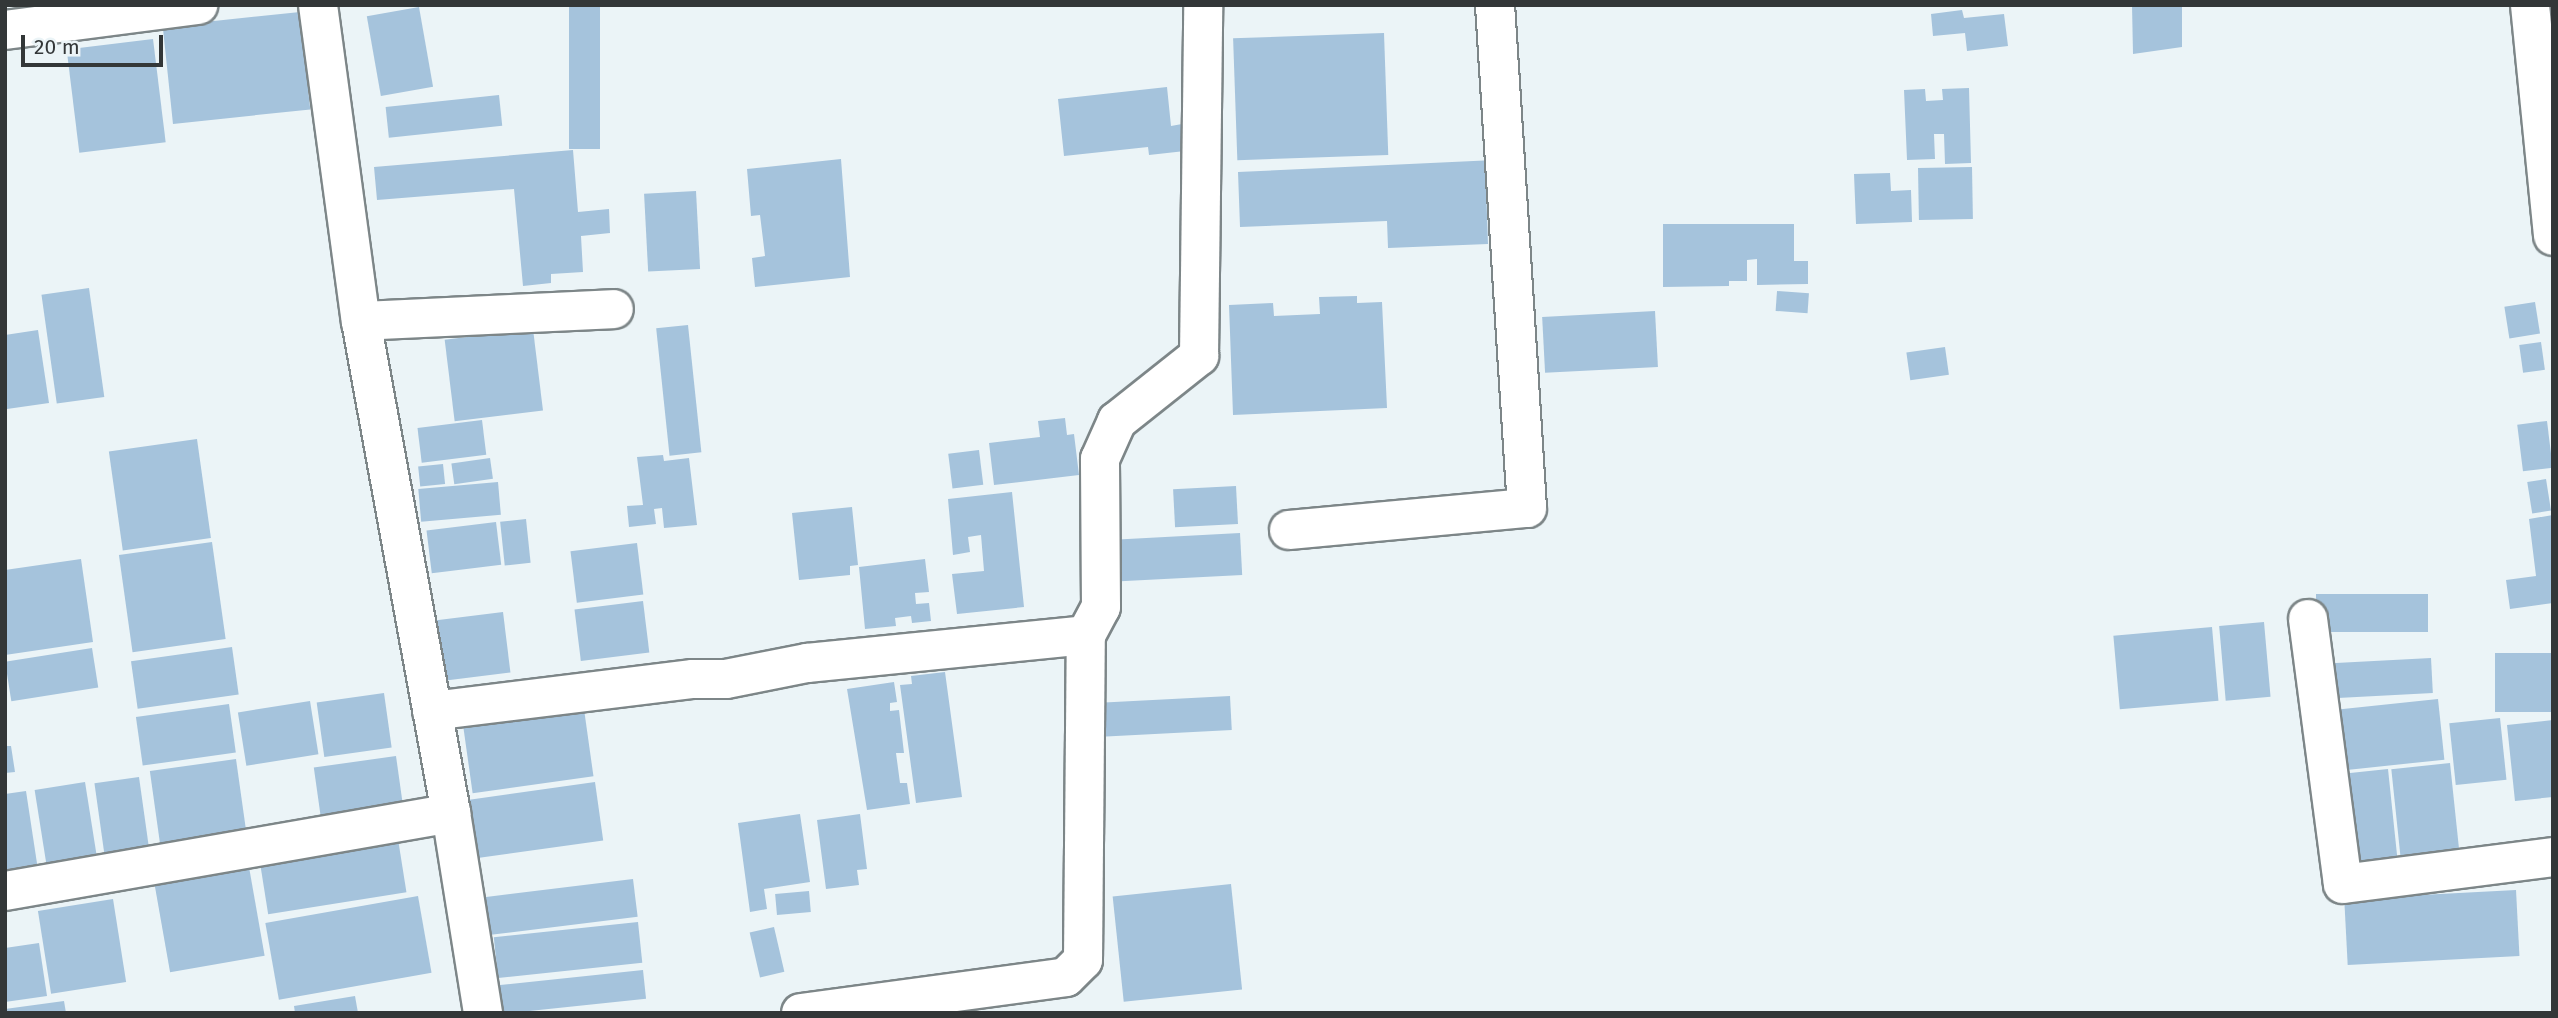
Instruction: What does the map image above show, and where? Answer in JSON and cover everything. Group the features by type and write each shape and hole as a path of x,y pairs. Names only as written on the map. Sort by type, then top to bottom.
{"street":[{"path":"5,30 198,5"},
{"path":"318,5 361,321 451,813 483,1013"},
{"path":"801,1013 1066,976 1083,960 1087,635 1101,607 1100,460 1117,421 1199,356 1203,5"},
{"path":"1289,530 1527,508 1495,5"},
{"path":"2530,5 2553,236"},
{"path":"361,321 614,309"},
{"path":"2308,619 2343,884 2553,857"},
{"path":"432,711 693,679 726,679 807,663 1087,635"},
{"path":"5,891 451,813"}],"building":[{"path":"569,5 600,5 600,149 569,149"},
{"path":"2132,5 2182,5 2182,47 2133,54"},
{"path":"419,7 433,87 381,96 367,16"},
{"path":"1962,10 1964,18 2004,14 2008,46 1967,51 1965,33 1933,36 1931,14"},
{"path":"300,12 310,109 173,124 163,26"},
{"path":"1384,33 1388,155 1237,160 1233,38"},
{"path":"153,39 166,142 79,153 67,50"},
{"path":"1167,87 1171,126 1182,124 1185,151 1149,155 1148,147 1064,156 1058,99"},
{"path":"1969,88 1971,163 1945,164 1944,134 1934,134 1935,159 1907,160 1904,90 1925,89 1926,101 1943,100 1942,89"},
{"path":"499,95 502,126 389,138 386,107"},
{"path":"573,150 578,212 609,209 610,233 581,236 583,272 551,274 551,283 523,286 514,189 377,200 374,167"},
{"path":"841,159 850,277 755,287 752,258 765,256 760,215 751,216 747,169"},
{"path":"1495,160 1496,186 1486,186 1488,244 1388,248 1387,221 1240,227 1238,172"},
{"path":"1972,167 1973,219 1919,220 1918,168"},
{"path":"1890,173 1891,191 1911,190 1912,222 1856,224 1854,174"},
{"path":"696,191 700,269 648,272 644,194"},
{"path":"1663,224 1794,224 1794,261 1808,261 1808,284 1757,285 1757,259 1747,260 1747,281 1729,281 1729,286 1663,287"},
{"path":"89,288 104,397 57,404 41,295"},
{"path":"1777,291 1809,293 1808,313 1776,311"},
{"path":"1357,296 1357,303 1382,302 1387,408 1233,415 1229,305 1273,303 1274,316 1320,314 1319,297"},
{"path":"2535,302 2540,334 2509,338 2504,307"},
{"path":"1655,311 1658,367 1545,373 1542,317"},
{"path":"688,325 701,452 670,456 656,328"},
{"path":"533,329 543,410 455,421 445,340"},
{"path":"38,330 49,403 7,409 5,335"},
{"path":"2541,342 2545,370 2523,373 2519,345"},
{"path":"1945,347 1949,375 1910,380 1906,352"},
{"path":"1065,418 1067,435 1074,434 1079,475 994,485 989,443 1040,437 1038,421"},
{"path":"482,420 486,455 422,463 417,428"},
{"path":"2547,421 2553,468 2523,471 2517,425"},
{"path":"197,439 211,538 123,550 109,451"},
{"path":"979,450 983,485 952,489 948,454"},
{"path":"663,455 664,461 689,458 697,525 664,528 662,508 654,509 656,524 629,527 627,506 643,505 637,457"},
{"path":"490,458 493,479 454,484 451,463"},
{"path":"443,464 445,484 420,487 418,467"},
{"path":"2546,479 2551,511 2532,514 2527,482"},
{"path":"498,482 501,515 421,522 418,489"},
{"path":"1236,486 1238,524 1175,527 1173,489"},
{"path":"1012,492 1024,607 957,614 952,574 984,571 981,535 968,537 970,552 953,555 948,499"},
{"path":"852,507 858,565 850,566 850,575 799,580 792,513"},
{"path":"2553,515 2553,603 2510,609 2506,580 2536,576 2529,519"},
{"path":"526,519 531,563 505,565 500,522"},
{"path":"496,522 501,565 432,573 427,531"},
{"path":"1240,533 1242,575 1120,581 1118,539"},
{"path":"212,542 226,639 133,652 119,555"},
{"path":"637,543 643,595 577,603 570,551"},
{"path":"81,559 93,642 5,655 5,570"},
{"path":"925,559 929,592 915,593 916,604 929,603 931,621 912,623 911,616 895,618 896,626 865,629 859,567"},
{"path":"2316,594 2428,594 2428,632 2316,632"},
{"path":"643,601 649,653 581,661 575,609"},
{"path":"503,612 510,673 444,681 436,620"},
{"path":"2264,622 2271,697 2226,701 2219,626"},
{"path":"2212,627 2218,701 2120,709 2113,636"},
{"path":"232,647 239,695 138,709 131,661"},
{"path":"92,648 98,688 11,701 5,662"},
{"path":"2495,653 2553,653 2553,712 2495,712"},
{"path":"2431,658 2433,693 2314,699 2312,664"},
{"path":"945,672 962,797 916,803 900,685 912,684 911,676"},
{"path":"894,682 897,702 890,703 890,711 899,710 904,753 896,753 900,783 907,783 910,804 867,810 847,689"},
{"path":"384,693 392,747 324,757 317,702"},
{"path":"1230,696 1232,730 1087,738 1085,704"},
{"path":"2438,699 2444,760 2328,772 2322,711"},
{"path":"310,701 318,754 246,766 238,712"},
{"path":"229,704 236,753 143,766 136,717"},
{"path":"584,709 593,776 473,793 463,726"},
{"path":"2500,718 2506,780 2456,785 2449,723"},
{"path":"2553,720 2553,797 2515,801 2507,725"},
{"path":"5,746 11,746 15,772 5,773"},
{"path":"396,756 403,807 321,819 314,768"},
{"path":"236,759 246,833 160,845 150,771"},
{"path":"2450,763 2459,851 2401,857 2391,769"},
{"path":"2388,769 2398,860 2329,867 2319,776"},
{"path":"139,777 150,853 105,860 94,783"},
{"path":"85,782 97,858 47,866 35,790"},
{"path":"595,782 603,840 471,859 462,801"},
{"path":"26,791 38,870 5,875 5,794"},
{"path":"800,814 810,882 764,889 767,909 750,912 738,823"},
{"path":"860,814 867,869 857,870 859,885 826,889 817,820"},
{"path":"398,839 406,892 268,914 260,861"},
{"path":"249,867 265,956 170,972 154,884"},
{"path":"633,879 638,917 489,935 484,897"},
{"path":"1231,884 1242,989 1124,1002 1113,896"},
{"path":"2516,890 2519,956 2348,965 2344,899"},
{"path":"809,891 811,912 777,915 775,894"},
{"path":"418,896 432,973 279,1000 265,923"},
{"path":"113,899 126,982 51,994 38,911"},
{"path":"638,922 642,963 498,978 494,937"},
{"path":"774,927 784,972 760,977 750,933"},
{"path":"39,943 47,996 5,1002 5,948"},
{"path":"643,970 646,999 496,1013 493,986"},
{"path":"355,996 358,1013 295,1013 294,1006"},
{"path":"64,1001 66,1013 5,1013 5,1009"}]}
